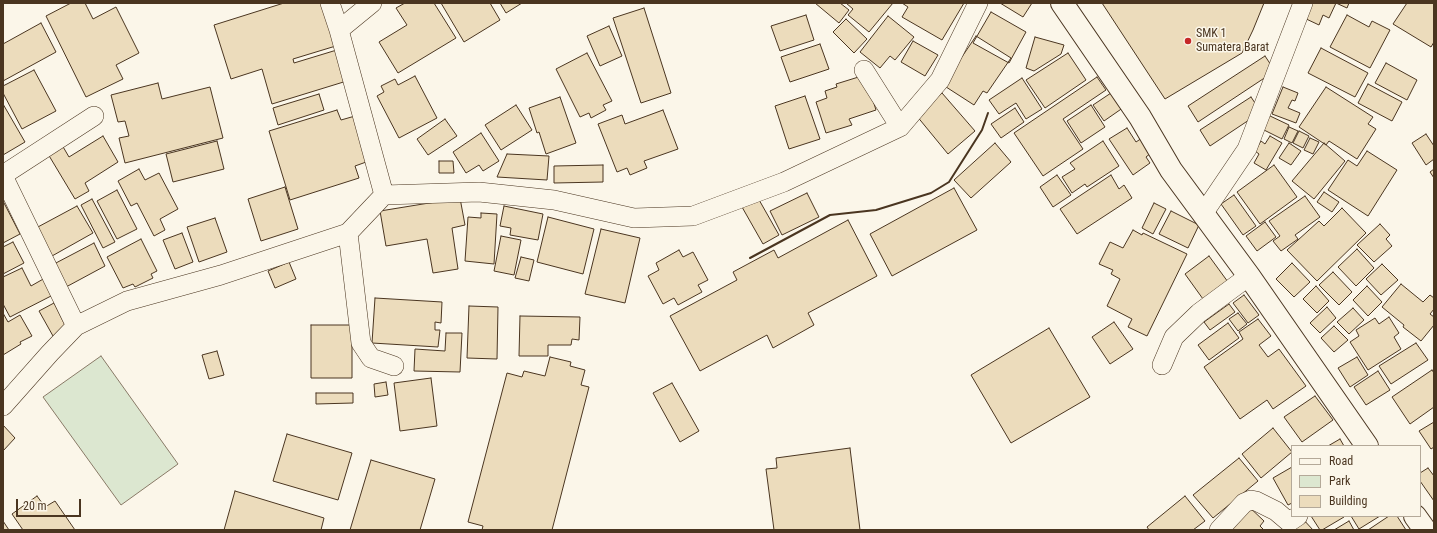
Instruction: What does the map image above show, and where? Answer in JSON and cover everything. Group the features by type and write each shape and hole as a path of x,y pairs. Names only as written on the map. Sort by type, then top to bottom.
{"street":[{"path":"330,3 339,30 384,195"},
{"path":"339,30 372,3"},
{"path":"3,406 76,326 127,301 221,274 348,233 384,195 479,192 554,200 634,218 693,216 784,182 900,127 940,80 978,3"},
{"path":"1062,3 1140,117 1171,170 1248,276 1366,445"},
{"path":"1203,214 1247,149 1302,3"},
{"path":"864,70 900,127"},
{"path":"76,326 3,175 94,116"},
{"path":"348,233 361,343 371,358 394,366"},
{"path":"1162,365 1174,337 1199,312 1248,276"},
{"path":"1219,530 1244,503 1251,500 1276,511 1290,523"},
{"path":"1416,517 1425,530"}],"green space":[{"path":"101,356 178,464 121,505 43,397"}],"building":[{"path":"71,3 85,3 93,19 116,7 139,53 116,65 123,79 86,97 46,16"},
{"path":"284,3 326,3 339,45 293,59 294,63 340,49 350,80 272,104 262,69 231,79 214,25"},
{"path":"405,3 434,3 456,38 398,73 379,42 407,25 396,8"},
{"path":"441,3 490,3 500,20 464,42"},
{"path":"500,3 522,3 506,13"},
{"path":"815,3 840,3 849,10 839,23"},
{"path":"846,3 893,3 869,32 848,15 853,9"},
{"path":"902,3 964,3 942,40 902,17 908,7"},
{"path":"1000,3 1032,3 1023,17"},
{"name":"SMK 1 Sumatera Barat","path":"1102,3 1264,3 1242,53 1165,99"},
{"path":"1309,3 1336,3 1329,18 1323,15 1319,25 1302,17"},
{"path":"1336,3 1349,3 1347,8"},
{"path":"1407,3 1434,3 1434,42 1431,47 1393,24"},
{"path":"644,8 671,93 641,103 613,18"},
{"path":"991,12 1026,32 1009,63 973,43"},
{"path":"806,15 814,40 780,51 771,26"},
{"path":"1347,15 1369,27 1372,21 1390,30 1370,68 1330,47"},
{"path":"888,16 914,37 895,60 890,56 880,68 860,52"},
{"path":"846,19 867,39 854,53 833,32"},
{"path":"41,23 56,52 3,81 3,44"},
{"path":"609,26 622,56 600,66 587,36"},
{"path":"976,36 1011,58 987,93 983,91 974,105 943,85"},
{"path":"1035,37 1064,45 1061,54 1034,71 1026,68"},
{"path":"913,41 938,55 925,76 901,62"},
{"path":"820,44 829,69 790,82 781,57"},
{"path":"1321,48 1368,73 1355,97 1308,73"},
{"path":"587,53 612,101 603,105 606,110 591,118 589,113 580,117 556,69"},
{"path":"1068,53 1086,80 1045,108 1026,80"},
{"path":"1265,56 1275,71 1198,122 1188,106"},
{"path":"1386,63 1417,80 1407,100 1375,83"},
{"path":"34,70 56,111 22,129 3,93 3,86"},
{"path":"865,75 876,110 849,119 852,125 826,133 816,102 827,98 825,91 837,87 836,84"},
{"path":"415,76 437,118 399,138 377,96 384,92 381,86 395,79 398,85"},
{"path":"1097,77 1106,90 1063,119 1083,149 1043,176 1014,133"},
{"path":"1022,78 1042,109 1026,119 1016,103 999,114 989,100"},
{"path":"158,83 162,99 210,87 223,138 125,163 119,138 129,136 125,121 118,122 111,95"},
{"path":"1368,84 1402,102 1392,121 1358,103"},
{"path":"1283,87 1298,93 1295,101 1292,100 1288,108 1300,113 1296,123 1272,114"},
{"path":"1326,87 1373,117 1368,124 1376,129 1357,159 1329,141 1326,145 1299,127"},
{"path":"1117,89 1127,105 1104,121 1093,105"},
{"path":"942,93 975,131 948,154 916,115"},
{"path":"319,94 324,110 278,125 273,108"},
{"path":"805,96 820,139 789,149 775,106"},
{"path":"560,97 576,143 546,154 529,108"},
{"path":"1251,97 1261,112 1210,146 1200,130"},
{"path":"3,104 25,142 3,155"},
{"path":"516,105 532,130 501,150 485,125"},
{"path":"1091,105 1105,127 1081,143 1067,121"},
{"path":"1015,108 1024,122 1001,138 991,124"},
{"path":"337,110 341,120 355,116 369,161 355,166 359,178 290,200 269,131"},
{"path":"663,110 678,149 644,161 647,168 630,175 627,168 617,172 598,124 622,115 625,124"},
{"path":"1268,115 1289,125 1282,139 1262,129"},
{"path":"445,119 457,136 428,155 417,139"},
{"path":"1289,127 1298,131 1292,143 1284,139"},
{"path":"1127,128 1136,142 1142,138 1151,153 1146,157 1150,163 1133,175 1109,139"},
{"path":"1299,131 1309,136 1303,148 1293,143"},
{"path":"481,133 499,161 483,171 479,165 466,173 453,152"},
{"path":"1426,134 1434,146 1434,159 1426,165 1412,143"},
{"path":"103,136 118,162 85,183 89,191 75,199 48,154 62,145 69,157"},
{"path":"1270,136 1282,143 1266,170 1254,163 1259,154 1255,151 1261,141 1265,144"},
{"path":"1310,138 1319,142 1313,154 1304,150"},
{"path":"217,141 224,169 173,182 166,154"},
{"path":"1103,141 1119,166 1087,187 1085,184 1072,193 1062,177 1075,169 1070,163"},
{"path":"995,143 1011,162 971,198 954,180"},
{"path":"1289,143 1301,151 1291,165 1279,158"},
{"path":"1324,143 1345,161 1314,199 1292,181"},
{"path":"1367,151 1397,170 1368,216 1328,190 1348,160 1357,166"},
{"path":"507,154 549,156 547,180 497,177"},
{"path":"439,161 453,161 454,173 439,173"},
{"path":"603,165 603,182 554,183 554,166"},
{"path":"1274,165 1297,197 1260,224 1237,192"},
{"path":"139,169 145,180 159,173 178,209 160,219 165,230 154,236 137,203 131,206 118,181"},
{"path":"1434,169 1434,178 1430,172"},
{"path":"1057,175 1071,195 1053,207 1040,187"},
{"path":"1111,175 1119,189 1124,185 1132,198 1077,234 1060,209"},
{"path":"285,187 298,229 261,241 248,199"},
{"path":"954,188 977,230 892,276 870,234"},
{"path":"117,190 137,229 117,239 97,201"},
{"path":"1324,192 1339,202 1332,212 1317,202"},
{"path":"807,193 819,217 782,235 770,211"},
{"path":"1234,195 1256,226 1243,235 1221,204"},
{"path":"1305,196 1320,217 1295,235 1298,239 1281,251 1273,241 1280,236 1269,221"},
{"path":"460,198 465,225 452,228 458,269 433,273 427,239 386,246 380,211"},
{"path":"758,198 779,235 763,244 742,207"},
{"path":"92,199 115,242 103,248 81,205"},
{"path":"3,201 20,234 3,243"},
{"path":"1154,203 1166,209 1153,234 1142,228"},
{"path":"77,206 93,233 52,256 36,228"},
{"path":"504,206 543,214 538,240 510,235 511,228 500,226"},
{"path":"1342,208 1366,233 1317,281 1287,250 1319,221 1324,226"},
{"path":"1171,211 1199,225 1188,248 1159,234"},
{"path":"481,213 497,214 494,264 465,261 468,217 481,218"},
{"path":"548,217 594,229 583,274 537,262"},
{"path":"215,218 227,252 199,262 187,227"},
{"path":"848,220 877,276 808,313 814,325 773,348 767,335 700,371 670,316 737,280 733,272 774,250 778,258"},
{"path":"1265,222 1276,237 1257,251 1246,236"},
{"path":"1380,224 1390,235 1386,239 1392,246 1374,262 1357,245"},
{"path":"601,229 640,238 625,303 585,294"},
{"path":"1133,230 1142,235 1143,233 1187,254 1147,336 1128,327 1132,319 1107,306 1120,279 1111,274 1113,270 1099,264 1110,242 1123,248"},
{"path":"182,233 193,262 175,269 163,240"},
{"path":"501,236 521,240 514,275 494,271"},
{"path":"141,239 157,271 151,274 153,278 135,287 133,284 123,288 107,257"},
{"path":"13,242 24,263 3,274 3,247"},
{"path":"94,243 105,266 66,287 54,264"},
{"path":"1357,249 1374,268 1356,286 1338,267"},
{"path":"679,250 683,257 693,252 708,280 698,285 702,292 678,305 674,298 663,304 648,276 659,270 656,263"},
{"path":"1209,256 1228,282 1203,299 1185,274"},
{"path":"521,257 534,260 529,281 515,278"},
{"path":"289,262 296,279 275,288 268,271"},
{"path":"1292,263 1310,282 1294,297 1276,279"},
{"path":"1382,264 1398,280 1381,295 1366,279"},
{"path":"22,268 31,286 45,278 53,295 10,317 3,304 3,277"},
{"path":"1333,272 1352,292 1339,305 1319,285"},
{"path":"1401,284 1423,302 1430,295 1434,298 1434,309 1430,314 1434,317 1434,325 1421,341 1403,327 1404,325 1382,307"},
{"path":"1316,286 1329,301 1317,313 1303,299"},
{"path":"1367,286 1382,302 1368,316 1353,300"},
{"path":"1244,295 1259,315 1248,323 1233,303"},
{"path":"375,298 442,302 441,323 435,322 435,330 440,330 438,347 372,343"},
{"path":"54,303 67,329 53,336 39,311"},
{"path":"1229,304 1235,312 1210,330 1204,322"},
{"path":"469,306 498,307 497,359 467,358"},
{"path":"1327,307 1336,318 1320,333 1310,323"},
{"path":"1353,308 1364,320 1349,334 1337,322"},
{"path":"3,313 8,322 20,315 32,336 20,342 21,344 3,355"},
{"path":"1238,313 1247,324 1238,331 1229,319"},
{"path":"520,316 580,317 579,340 572,339 571,345 548,345 548,356 519,356"},
{"path":"1389,317 1399,333 1394,337 1401,349 1368,370 1350,342 1359,336 1356,330 1375,318 1379,324"},
{"path":"1258,319 1271,336 1259,345 1268,357 1279,349 1306,386 1273,409 1267,400 1240,419 1204,367 1243,339 1239,332"},
{"path":"1114,322 1133,349 1110,364 1092,337"},
{"path":"1228,323 1239,338 1209,360 1198,345"},
{"path":"311,325 352,325 352,378 311,378"},
{"path":"1334,326 1348,340 1334,352 1321,338"},
{"path":"1049,328 1090,397 1011,443 971,375"},
{"path":"446,333 462,333 460,372 414,371 415,349 445,351"},
{"path":"1416,343 1428,360 1391,384 1379,366"},
{"path":"217,351 224,375 209,379 202,355"},
{"path":"550,357 571,362 570,366 585,370 581,385 589,387 552,530 482,530 483,526 468,522 507,373 522,377 524,371 545,376"},
{"path":"1357,357 1368,375 1350,387 1338,368"},
{"path":"1432,370 1434,373 1434,407 1410,424 1392,397"},
{"path":"1378,371 1390,390 1366,405 1354,387"},
{"path":"431,378 437,426 400,431 394,383"},
{"path":"386,382 388,395 375,397 374,384"},
{"path":"672,383 699,431 680,442 653,393"},
{"path":"316,393 353,393 353,403 316,404"},
{"path":"1315,396 1333,420 1302,442 1284,417"},
{"path":"1434,422 1434,447 1431,449 1419,431"},
{"path":"3,425 15,438 3,451"},
{"path":"1273,428 1291,451 1291,453 1261,478 1242,454"},
{"path":"287,434 352,453 338,500 273,481"},
{"path":"1340,439 1343,445 1330,445"},
{"path":"850,448 860,530 774,530 766,469 777,468 776,458"},
{"path":"1239,458 1258,481 1213,518 1193,495"},
{"path":"371,460 435,479 420,530 350,530"},
{"path":"1291,468 1291,504 1288,505 1273,478"},
{"path":"1428,468 1434,476 1434,501 1421,482 1421,472"},
{"path":"235,491 324,518 321,530 224,530"},
{"path":"37,496 45,507 55,501 75,530 23,530 12,514"},
{"path":"1185,496 1205,521 1193,530 1149,530 1147,527"},
{"path":"1246,504 1264,521 1260,526 1264,530 1220,530"},
{"path":"1312,517 1344,517 1322,530 1320,530"},
{"path":"1352,517 1378,517 1359,529"},
{"path":"1388,517 1398,517 1406,530 1368,530"},
{"path":"1302,518 1313,530 1288,530"},
{"path":"3,521 9,530 3,530"},
{"path":"1349,521 1354,530 1334,530"}],"wall":[{"path":"750,258 830,215 876,210 931,193 949,182 982,130 988,113"}],"place":[{"name":"SMK 1 Sumatera Barat","path":"1188,41"}]}
